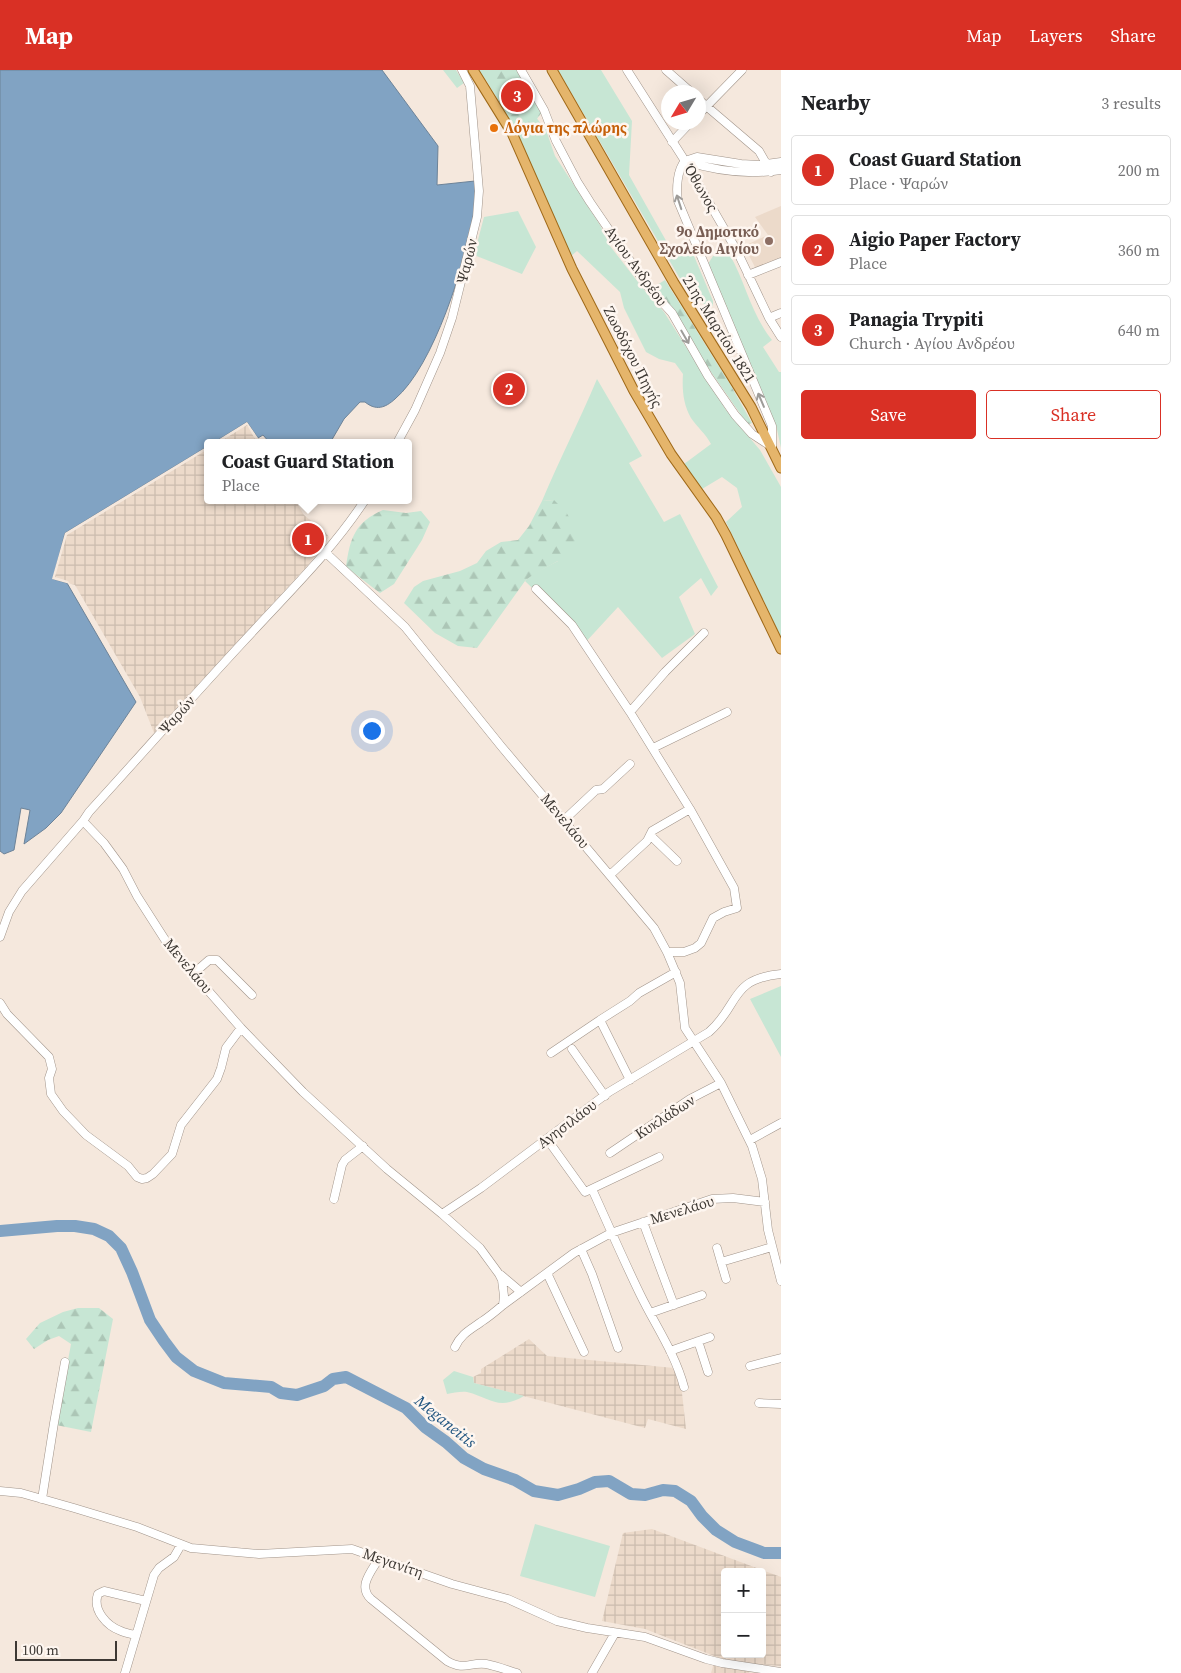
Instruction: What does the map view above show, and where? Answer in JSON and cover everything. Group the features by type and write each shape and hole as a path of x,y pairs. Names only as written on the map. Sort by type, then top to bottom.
{"main road":[{"name":"Ζωοδόχου Πηγής","path":"473,70 512,133 568,260 623,371 671,454 721,526 781,649"},
{"name":"21ης Μαρτίου 1821","path":"552,70 674,283 751,407 781,468"}],"street":[{"name":"Ψαρών","path":"399,439 415,410 440,352 452,318 477,217 479,191 470,86 462,70"},
{"name":"Αγίου Ανδρέου","path":"521,70 544,110 556,141 578,184 633,266 657,298 672,313 708,376 736,414 752,434 772,447"},
{"name":"Όθωνος","path":"627,70 685,161 737,251 769,318 781,337"},
{"path":"666,70 683,85"},
{"path":"742,70 706,107 759,151 770,172"},
{"path":"672,142 683,130"},
{"path":"772,447 772,426 678,200 676,190 685,161 697,158 741,164 781,162"},
{"path":"685,161 726,170 755,172 781,170"},
{"path":"748,275 781,262"},
{"path":"769,318 781,313"},
{"name":"Ψαρών","path":"0,938 9,912 22,891 89,812 326,553 362,504"},
{"name":"Μενελάου","path":"326,553 405,627 654,928 676,972 682,993 684,1023 689,1036 721,1083 750,1140 762,1178 765,1202 716,1198 611,1233 581,1249 504,1305"},
{"path":"536,589 572,625 654,748 734,888 737,908 724,912 714,918 701,943 695,948 684,952 667,952"},
{"path":"630,712 665,672 704,633"},
{"path":"654,748 728,712"},
{"path":"563,820 596,790 603,790 630,764"},
{"path":"610,875 647,841 653,831 690,809"},
{"name":"Μενελάου","path":"83,821 123,869 137,896 169,946 241,1028 304,1092 395,1175 480,1248 499,1274 503,1288 504,1305"},
{"path":"650,835 677,861"},
{"path":"193,974 209,960 217,960 252,995"},
{"path":"551,1053 630,1001 639,993 676,972"},
{"name":"Αγησιλάου","path":"442,1214 605,1096 714,1027 745,986 762,977 781,974"},
{"path":"0,1003 6,1013 49,1057 52,1069 49,1087 53,1099 86,1135 128,1166 137,1177 142,1179 153,1174 172,1154 181,1125 217,1079 226,1048 241,1028"},
{"path":"600,1020 630,1080"},
{"path":"572,1049 605,1096"},
{"name":"Κυκλάδων","path":"610,1153 670,1113 721,1083"},
{"path":"750,1140 781,1123"},
{"path":"547,1139 585,1192 659,1157"},
{"path":"334,1199 342,1165 345,1160 363,1146"},
{"path":"592,1189 611,1233 679,1370 684,1387"},
{"path":"765,1202 768,1230 778,1262 781,1281"},
{"path":"643,1222 674,1304"},
{"path":"721,1262 772,1247"},
{"path":"717,1248 726,1279"},
{"path":"581,1249 592,1274 618,1348"},
{"path":"547,1273 584,1352"},
{"path":"499,1274 521,1292"},
{"path":"650,1313 702,1295"},
{"path":"455,1347 458,1341 470,1329 504,1305"},
{"path":"670,1351 710,1337"},
{"path":"698,1341 708,1372"},
{"path":"750,1366 781,1358"},
{"path":"42,1499 65,1362"},
{"path":"759,1403 781,1404"},
{"name":"Μεγανίτη","path":"0,1491 42,1499 137,1527 199,1549 259,1554 348,1548 452,1584 508,1599 557,1621 615,1633 645,1636 706,1659 781,1672"},
{"path":"125,1673 154,1575 174,1556 181,1544"},
{"path":"379,1558 364,1585 366,1595 371,1600 447,1662 465,1667 488,1664 517,1673"},
{"path":"136,1635 119,1631 108,1623 97,1609 96,1598 98,1594 104,1592 146,1601"},
{"path":"592,1673 615,1633"}],"shaded area":[{"name":"9ο Δημοτικό Σχολείο Αιγίου","path":"781,206 781,259 756,269 744,246 768,235 755,217"},
{"path":"247,422 258,439 219,439"},
{"path":"204,448 204,504 297,504 304,515 329,537 309,564 154,733 140,697 75,585 52,579 65,533"},
{"path":"529,1339 547,1356 674,1368 681,1384 686,1429 648,1419 645,1428 474,1383 473,1377 481,1373 481,1369"},
{"path":"652,1529 757,1568 721,1568 721,1658 766,1658 766,1571 781,1577 781,1666 722,1659 645,1629 602,1621 623,1533"},
{"path":"714,1663 723,1668 750,1670 749,1673 711,1673"}],"green space":[{"path":"443,70 456,70 464,83 457,88"},
{"path":"477,70 518,70 542,112 520,142 504,110 486,80"},
{"path":"558,70 601,70 632,121 629,175 673,253 690,253 694,256 713,301 713,306 709,307 697,300 679,277"},
{"path":"535,116 546,130 555,156 600,225 610,246 664,312 726,410 760,450 781,487 781,637 726,522 742,507 737,488 722,477 702,489 684,464 711,444 688,413 684,396 683,374 675,363 659,359 646,352 624,308 620,292 577,251 571,256 517,137"},
{"path":"518,211 536,247 522,274 474,255 484,217"},
{"path":"727,250 739,272 758,319 772,340 763,347 779,372 781,372 781,448 776,425 708,264 713,256"},
{"path":"665,280 752,423 746,422 652,288"},
{"path":"597,379 642,456 629,463 664,522 680,514 718,587 711,596 701,578 679,597 695,634 662,658 618,607 583,645 561,616 525,581 533,574 558,561 554,500 542,501"},
{"path":"554,500 566,512 578,532 575,547 566,556 525,581 477,648 458,646 435,633 404,603 414,587 423,581 460,571 477,563 486,551 501,542 518,540 529,526 542,501"},
{"path":"383,510 406,513 421,511 430,522 422,540 394,584 380,593 346,567 352,539 356,532 366,520"},
{"path":"781,986 781,1057 750,999"},
{"path":"78,1308 99,1308 113,1319 91,1432 56,1425 71,1344 59,1336 48,1340 34,1349 26,1339 40,1323 63,1312"},
{"path":"454,1371 473,1377 474,1383 524,1396 507,1403 501,1403 467,1392 447,1394 443,1380"},
{"path":"535,1524 610,1546 595,1597 520,1576"}],"water":[{"path":"0,70 382,70 438,146 437,185 475,181 475,208 464,258 435,339 423,363 409,384 395,399 380,407 373,407 365,402 360,402 344,419 332,439 266,439 263,435 258,438 247,422 219,439 204,439 204,448 65,533 53,579 67,583 136,702 61,813 46,828 24,844 30,810 21,808 14,850 4,854 0,851"}],"pier":[{"path":"247,422 258,438 255,439 247,425 224,439 219,439"},
{"path":"204,448 204,451 67,535 55,577 68,581 70,584 52,579 65,533"}],"waterway":[{"name":"Meganeitis","path":"0,1231 75,1226 94,1229 109,1236 121,1248 150,1320 176,1357 194,1371 224,1383 271,1387 281,1393 297,1395 324,1386 333,1379 346,1377 406,1408 425,1427 464,1458 484,1469 515,1480 534,1491 558,1495 595,1482 609,1481 631,1494 645,1495 663,1490 675,1491 691,1501 716,1530 735,1542 764,1553 781,1553"}],"place":[{"name":"Panagia Trypiti","path":"517,96"},
{"name":"Λόγια της πλώρης","path":"494,128"},
{"name":"9ο Δημοτικό Σχολείο Αιγίου","path":"769,241"},
{"name":"Aigio Paper Factory","path":"509,389"},
{"name":"Coast Guard Station","path":"308,539"}]}
